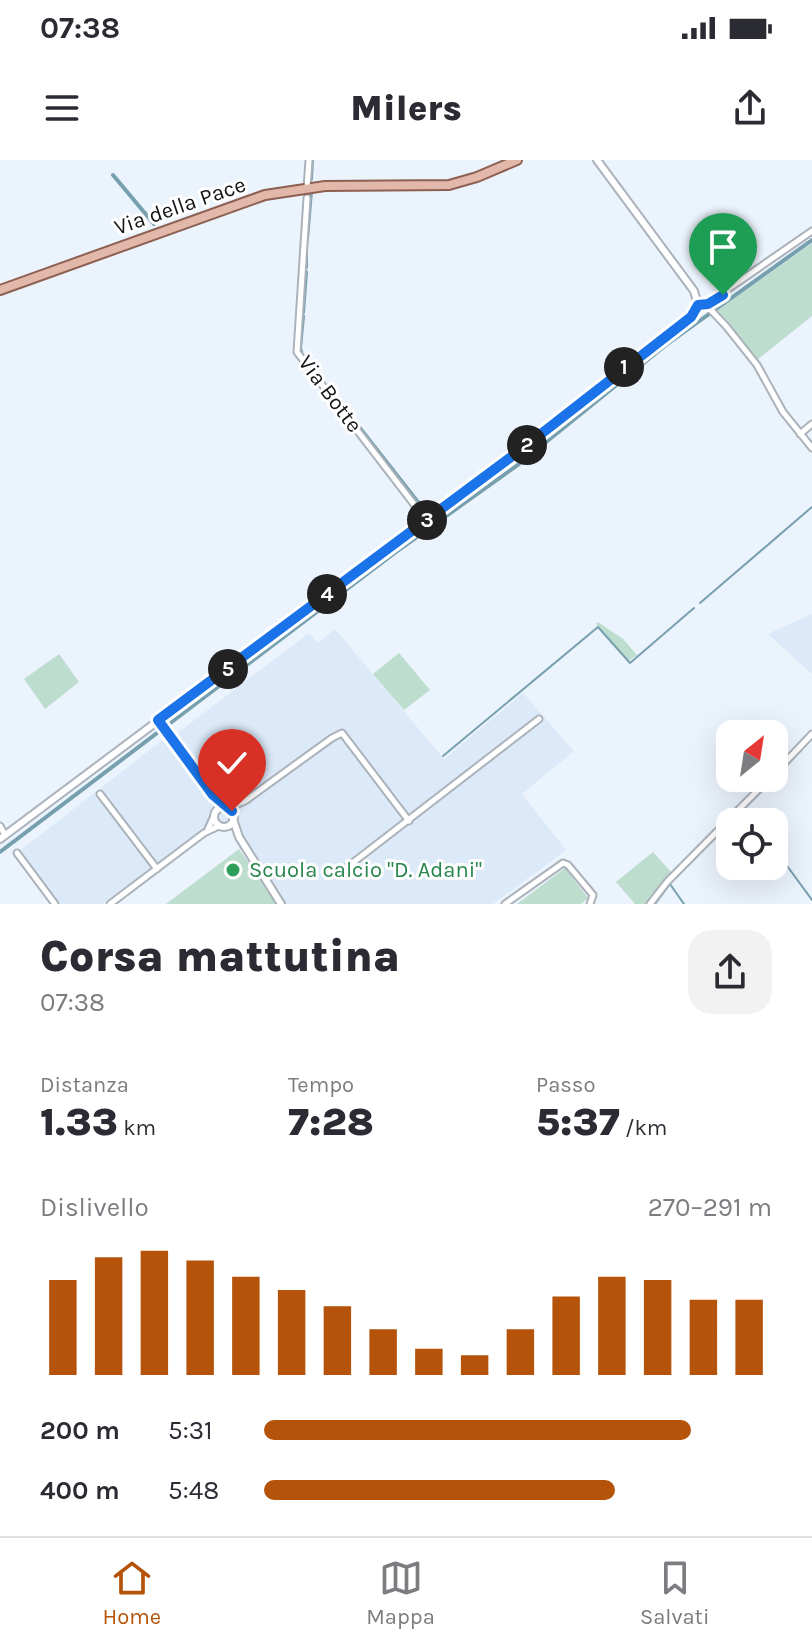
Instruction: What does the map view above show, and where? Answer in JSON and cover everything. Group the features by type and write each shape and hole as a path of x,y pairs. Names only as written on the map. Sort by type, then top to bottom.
{"main road":[{"name":"Via della Pace","path":"0,290 246,201 307,193 449,185 517,160"}],"street":[{"name":"Via Botte","path":"309,160 297,352 426,520"},
{"path":"599,162 704,306 726,326 757,365 783,412 812,448"},
{"path":"0,826 2,837 160,722 704,306 812,231"},
{"path":"800,434 812,424"},
{"path":"346,868 539,719"},
{"path":"160,722 234,818 239,837 281,904"},
{"path":"214,814 245,801 342,733 409,821"},
{"path":"788,760 812,734"},
{"path":"110,904 204,833 213,822 214,814 209,788"},
{"path":"650,904 667,882 756,792"},
{"path":"100,794 157,869"},
{"path":"204,833 231,823 245,801"},
{"path":"214,814 221,826 239,837"},
{"path":"17,853 55,904"},
{"path":"505,904 563,863 593,895 590,904"}],"shaded area":[{"path":"812,614 812,674 768,634"},
{"path":"335,629 444,759 523,693 574,751 522,794 566,850 493,904 285,904 247,844 217,820 102,904 53,904 17,853 160,742 175,735 309,633 318,643"}],"green space":[{"path":"812,243 812,316 757,360 717,311"},
{"path":"598,622 623,639 637,655 628,661 596,624"},
{"path":"399,653 430,690 404,710 373,674"},
{"path":"59,654 79,682 45,709 24,679"},
{"name":"Scuola calcio \"D. Adani\"","path":"239,849 278,904 166,904"},
{"path":"653,852 672,873 647,904 635,904 616,882"},
{"path":"565,868 588,898 581,904 517,904"}],"waterway":[{"path":"311,179 312,160"},
{"path":"113,175 154,224"},
{"path":"307,239 311,191"},
{"path":"0,852 400,549 519,464 666,345 812,240"},
{"path":"306,242 306,267"},
{"path":"303,312 306,272"},
{"path":"302,356 303,316"},
{"path":"341,404 428,515"},
{"path":"700,603 812,507"},
{"path":"443,756 598,627 630,663 694,608"},
{"path":"788,867 812,900"},
{"path":"655,904 670,884 684,904"}],"place":[{"name":"Scuola calcio \"D. Adani\"","path":"233,870"}],"route":[{"path":"232,811 213,795 158,720 523,448 691,317 698,305 708,304 723,295"}]}
